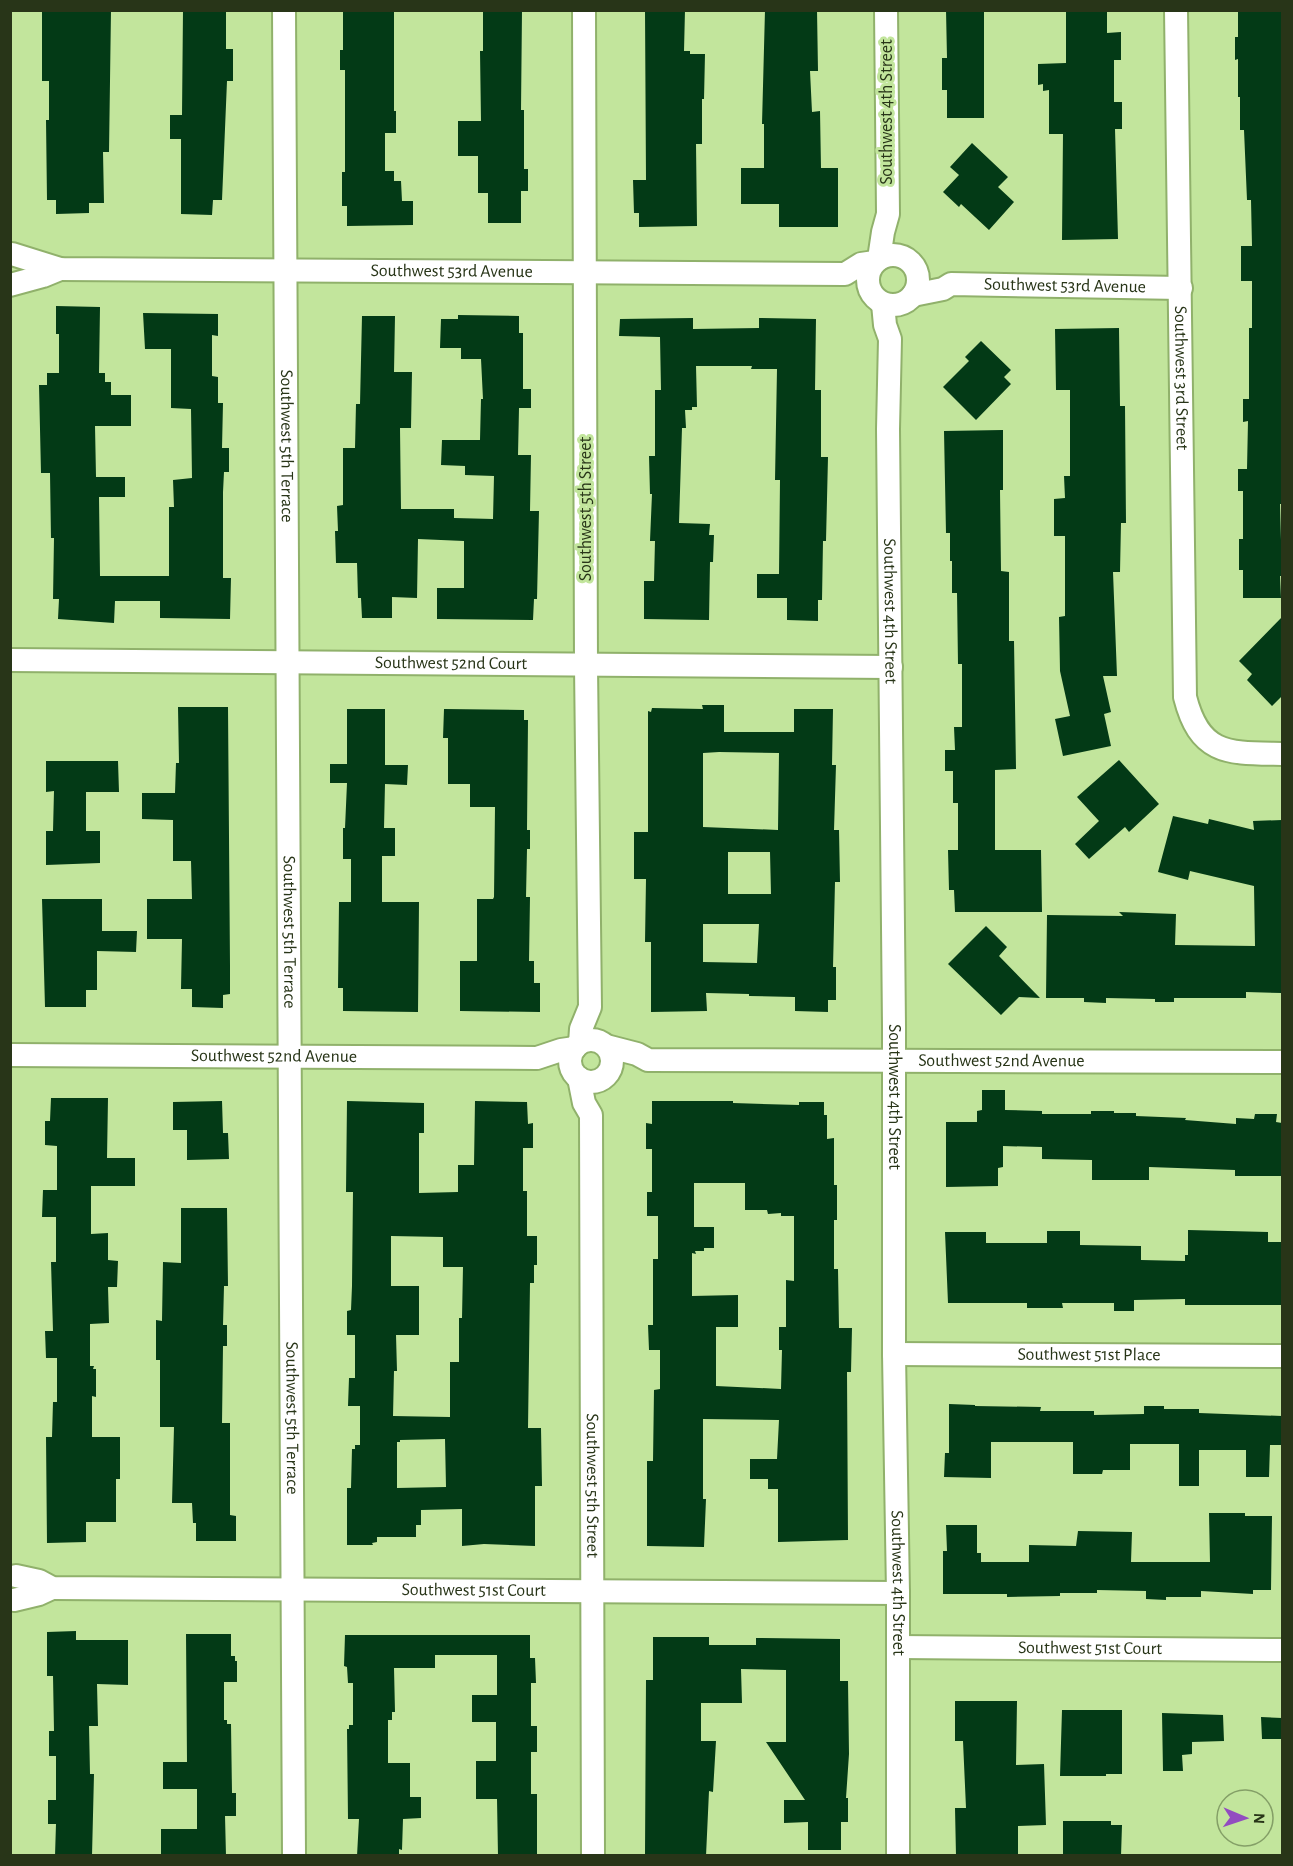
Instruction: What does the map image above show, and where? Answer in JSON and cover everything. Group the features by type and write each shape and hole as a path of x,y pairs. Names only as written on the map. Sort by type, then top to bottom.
{"street":[{"name":"Southwest 5th Terrace","path":"284,10 294,1856"},
{"name":"Southwest 5th Street","path":"584,10 586,666 590,1007 581,1029 578,1046 572,1053 571,1065 578,1077 584,1103 591,1115 593,1856"},
{"name":"Southwest 4th Street","path":"868,285 870,268 877,260 888,214 886,10"},
{"name":"Southwest 3rd Street","path":"1176,10 1185,697 1190,715 1204,738 1215,746 1226,750 1282,754"},
{"name":"Southwest 4th Street","path":"888,214 918,279 900,300 902,314 890,339 888,429 894,1060 894,1354 898,1593 898,1856"},
{"name":"Southwest 53rd Avenue","path":"11,253 60,269 285,271 845,274 861,264 877,260"},
{"path":"10,285 15,270 11,253"},
{"path":"877,260 890,254 909,262"},
{"name":"Southwest 53rd Avenue","path":"909,262 932,272 951,284 1181,288"},
{"name":"Southwest 53rd Avenue","path":"10,285 60,269"},
{"name":"Southwest 53rd Avenue","path":"845,274 854,282 868,285"},
{"name":"Southwest 53rd Avenue","path":"900,300 943,289 951,284"},
{"path":"868,285 871,293 900,300"},
{"name":"Southwest 52nd Court","path":"10,660 891,667"},
{"name":"Southwest 5th Street","path":"590,1007 602,1031 604,1045 610,1051 612,1063 598,1107 591,1115"},
{"path":"578,1046 592,1040 604,1045"},
{"name":"Southwest 52nd Avenue","path":"604,1045 637,1054 648,1060"},
{"name":"Southwest 52nd Avenue","path":"10,1055 537,1058 578,1046"},
{"name":"Southwest 52nd Avenue","path":"537,1058 548,1066 578,1077"},
{"name":"Southwest 52nd Avenue","path":"606,1076 635,1067 648,1060 1282,1062"},
{"path":"578,1077 590,1082 606,1076"},
{"name":"Southwest 51st Place","path":"894,1354 1282,1356"},
{"path":"12,1602 18,1584 13,1572"},
{"name":"Southwest 51st Court","path":"13,1572 52,1588"},
{"name":"Southwest 51st Court","path":"12,1602 52,1588 898,1593"},
{"name":"Southwest 51st Court","path":"898,1647 1282,1650"}],"building":[{"path":"42,10 111,10 109,152 103,152 104,203 89,203 89,213 56,214 56,200 47,200 46,120 49,120 49,81 42,81"},
{"path":"183,10 226,10 226,49 233,49 233,81 227,81 222,200 213,200 212,215 181,214 181,139 170,139 170,115 182,115"},
{"path":"343,10 394,10 396,133 385,133 385,171 394,171 394,181 401,181 402,201 413,201 413,225 347,226 347,206 342,206 342,172 345,172 345,70 340,70 340,50 343,50"},
{"path":"483,10 522,10 521,110 524,110 524,169 528,169 528,191 521,191 521,223 488,223 488,193 478,193 478,156 458,156 458,121 481,121 480,51 483,51"},
{"path":"645,10 685,10 684,51 690,51 690,54 705,54 702,144 696,144 697,226 639,227 639,213 634,213 633,180 646,180"},
{"path":"765,10 817,10 818,71 810,71 812,112 820,111 821,168 838,168 838,227 779,227 779,204 741,204 741,168 764,168 764,124 762,124"},
{"path":"946,10 984,10 984,118 947,118 947,90 942,90 942,58 947,58"},
{"path":"1066,10 1107,10 1107,33 1121,32 1121,60 1114,60 1114,102 1122,102 1122,129 1115,129 1118,239 1062,240 1063,134 1049,134 1049,90 1043,91 1043,84 1038,85 1038,64 1066,63"},
{"path":"1238,10 1282,10 1281,598 1243,598 1243,570 1239,570 1239,539 1243,539 1243,491 1238,491 1238,469 1247,469 1248,421 1243,422 1243,399 1249,399 1249,328 1252,328 1252,281 1241,281 1241,246 1252,246 1251,200 1247,200 1244,130 1240,130 1238,59 1235,60"},
{"path":"972,143 1008,177 998,187 1014,202 989,230 961,204 959,207 943,192 959,175 950,167"},
{"path":"56,306 100,307 99,373 105,373 105,382 111,382 111,395 131,395 131,426 95,426 96,477 125,477 125,497 99,497 100,576 169,576 169,507 174,507 173,480 192,478 191,409 171,408 171,349 145,349 143,313 218,314 218,336 212,335 212,376 218,377 218,403 223,403 222,448 229,448 229,472 224,472 223,492 223,578 231,578 230,619 160,618 160,601 115,601 114,623 58,619 59,599 53,599 54,538 51,538 50,473 41,473 39,385 47,385 47,373 59,373"},
{"path":"458,315 519,316 519,333 523,333 523,389 531,389 531,408 519,408 518,455 531,455 530,511 539,511 537,599 534,599 533,620 437,619 437,588 464,588 464,541 418,539 417,598 392,597 392,618 362,618 361,598 358,598 357,563 336,563 335,531 338,531 337,506 343,505 343,448 355,448 356,404 360,404 362,316 395,316 394,372 412,372 411,428 400,428 401,509 454,509 454,518 493,519 494,476 465,475 465,466 441,465 442,440 480,440 481,399 483,399 481,359 461,359 461,348 440,348 441,319 458,319"},
{"path":"693,318 693,329 759,328 759,318 816,319 815,390 821,390 821,457 828,457 826,541 823,541 822,600 818,600 818,621 787,620 787,598 757,598 757,574 779,574 780,480 775,480 777,369 751,369 752,366 696,366 697,407 685,410 686,428 682,428 679,523 710,524 709,535 714,535 713,562 710,562 709,620 644,619 644,581 654,581 655,541 650,541 652,494 650,494 649,456 655,456 655,390 661,390 660,337 619,336 620,319"},
{"path":"1119,328 1120,406 1125,406 1126,523 1121,523 1120,572 1113,572 1117,676 1103,676 1111,712 1104,714 1111,746 1063,756 1055,719 1070,716 1060,671 1059,617 1065,616 1065,536 1054,536 1054,499 1065,498 1064,476 1070,476 1070,390 1056,390 1055,329"},
{"path":"981,341 1011,370 1004,377 1011,384 976,420 943,387 969,361 965,357"},
{"path":"1003,430 1003,490 1000,490 1001,571 1009,572 1009,641 1014,641 1016,769 995,770 995,850 1041,850 1042,912 955,912 954,890 949,890 948,850 958,850 958,803 953,803 953,771 945,771 945,750 955,750 954,727 962,727 962,664 958,664 957,593 952,593 950,533 946,533 944,431"},
{"path":"1282,617 1282,696 1272,706 1247,680 1252,674 1239,661"},
{"path":"702,705 724,705 724,732 794,732 794,709 833,709 832,765 836,765 834,830 839,830 840,882 835,882 833,967 836,967 836,1000 828,1000 828,1012 795,1011 795,997 706,993 707,1011 651,1012 651,942 645,942 646,879 634,879 634,832 648,832 648,711 651,712 652,708 703,709","holes":["703,753 779,753 778,830 703,827","728,852 770,852 771,894 728,894","703,924 759,924 757,963 703,962"]},
{"path":"178,707 228,707 230,994 223,995 223,1008 192,1007 192,989 181,989 182,939 147,939 147,899 192,899 191,861 173,861 173,820 142,819 142,793 175,793 176,763 179,763"},
{"path":"347,709 385,709 385,765 408,765 407,785 385,784 384,828 395,828 395,856 382,856 382,902 419,902 418,1012 343,1011 343,988 338,988 339,902 351,902 351,859 343,859 347,783 330,783 330,764 347,764"},
{"path":"444,709 524,710 524,720 528,720 527,830 530,830 530,849 527,849 526,897 530,897 529,961 534,961 534,983 540,983 540,1012 460,1011 460,961 477,961 477,899 493,899 494,897 495,807 470,807 470,784 448,784 448,738 443,738"},
{"path":"1119,760 1159,804 1129,832 1125,827 1089,859 1075,844 1099,821 1077,797"},
{"path":"46,761 118,761 119,792 86,792 86,831 100,831 100,863 46,865 46,831 53,831 54,791 46,792"},
{"path":"1173,816 1208,824 1209,819 1254,830 1253,821 1282,820 1282,993 1246,992 1246,998 1174,998 1174,1002 1155,1002 1155,999 1106,998 1106,1003 1084,1002 1084,998 1046,998 1047,915 1123,916 1119,912 1176,914 1175,945 1255,946 1254,886 1190,871 1188,880 1158,872"},
{"path":"42,899 102,899 102,931 137,931 136,952 97,951 97,990 86,990 86,1007 45,1007"},
{"path":"986,926 1007,947 999,956 1040,998 1019,997 1001,1015 948,964"},
{"path":"982,1090 1005,1090 1005,1110 1042,1111 1042,1114 1091,1114 1091,1111 1114,1111 1114,1113 1136,1113 1136,1116 1186,1118 1185,1120 1236,1124 1236,1118 1254,1119 1255,1114 1277,1114 1276,1122 1282,1123 1282,1176 1235,1176 1235,1170 1149,1167 1149,1180 1092,1180 1092,1160 1042,1159 1042,1147 1003,1146 1003,1167 998,1168 998,1186 946,1187 946,1122 977,1122 977,1111 982,1110"},
{"path":"51,1098 108,1098 107,1158 135,1158 135,1186 91,1186 91,1234 108,1233 108,1260 118,1261 117,1287 108,1287 109,1323 90,1324 90,1366 96,1369 96,1397 92,1396 92,1437 120,1437 120,1479 116,1479 116,1522 86,1522 86,1542 47,1543 46,1437 52,1437 53,1402 57,1402 57,1358 46,1358 45,1331 53,1331 51,1262 56,1262 56,1217 42,1217 43,1190 57,1190 57,1146 45,1145 45,1121 50,1121"},
{"path":"222,1101 223,1133 228,1133 229,1159 187,1160 187,1130 173,1130 173,1102"},
{"path":"347,1101 424,1103 424,1133 419,1133 419,1193 458,1192 458,1165 474,1165 475,1101 527,1102 528,1124 533,1123 533,1148 523,1148 523,1191 527,1191 527,1236 537,1236 537,1265 534,1265 534,1283 530,1283 528,1428 541,1428 542,1486 535,1486 535,1546 484,1544 462,1546 462,1509 421,1510 421,1525 416,1525 416,1537 377,1537 377,1542 372,1543 373,1545 347,1545 347,1488 351,1488 352,1449 355,1449 355,1445 360,1445 360,1406 348,1406 349,1378 355,1378 355,1335 347,1335 347,1311 351,1310 353,1192 346,1192","holes":["391,1236 443,1237 443,1267 463,1267 462,1318 459,1318 459,1362 450,1362 450,1417 393,1416 394,1371 397,1371 396,1335 419,1335 419,1286 391,1286","445,1439 446,1487 397,1488 397,1442 400,1440"]},
{"path":"652,1101 733,1101 733,1103 799,1105 799,1102 824,1102 824,1115 827,1115 827,1139 834,1138 837,1220 834,1220 834,1269 838,1269 839,1328 852,1328 851,1372 847,1372 848,1540 778,1542 778,1489 768,1489 768,1479 750,1479 750,1459 777,1459 779,1420 703,1419 703,1499 706,1499 704,1547 647,1546 647,1461 653,1461 654,1390 660,1389 660,1350 649,1350 648,1325 653,1325 653,1259 658,1259 658,1216 647,1216 647,1192 652,1192 652,1149 646,1149 646,1123 652,1124","holes":["694,1183 745,1183 745,1210 767,1210 768,1214 781,1213 781,1216 794,1216 794,1281 786,1280 786,1327 779,1327 779,1350 782,1350 781,1389 716,1386 716,1327 738,1327 738,1295 692,1296 692,1253 704,1251 704,1248 714,1248 714,1227 694,1227"]},
{"path":"181,1208 227,1208 228,1286 224,1286 223,1325 227,1325 227,1346 223,1346 222,1423 230,1423 230,1515 236,1516 236,1541 196,1541 196,1523 193,1523 192,1503 172,1503 174,1427 160,1427 160,1360 156,1360 156,1320 162,1321 163,1262 181,1263"},
{"path":"1188,1230 1268,1232 1268,1242 1282,1242 1282,1305 1185,1305 1185,1299 1134,1300 1134,1311 1114,1311 1114,1303 1062,1303 1063,1308 1027,1308 1027,1303 948,1303 945,1232 986,1232 986,1243 1047,1243 1047,1231 1080,1231 1080,1245 1141,1246 1141,1260 1185,1261 1185,1255 1188,1255"},
{"path":"949,1404 1041,1407 1040,1411 1094,1411 1094,1415 1144,1414 1144,1406 1164,1406 1164,1409 1199,1409 1199,1413 1282,1416 1282,1445 1270,1445 1269,1477 1246,1477 1246,1450 1199,1450 1199,1486 1179,1486 1179,1444 1130,1444 1130,1470 1103,1470 1102,1474 1073,1474 1073,1442 991,1442 991,1478 944,1477 945,1453 949,1453"},
{"path":"1209,1513 1272,1516 1271,1590 1253,1590 1253,1594 1201,1591 1201,1597 1166,1597 1166,1600 1146,1599 1146,1591 1097,1590 1097,1593 1060,1593 1060,1596 1007,1597 1007,1594 943,1594 943,1551 947,1551 946,1525 977,1525 977,1553 981,1553 981,1562 1029,1562 1029,1545 1076,1546 1078,1531 1132,1532 1131,1562 1210,1562"},
{"path":"76,1631 76,1640 128,1640 128,1685 97,1684 98,1726 89,1726 90,1774 94,1774 92,1856 55,1856 56,1824 48,1824 48,1800 56,1800 56,1756 49,1756 49,1731 54,1731 53,1676 47,1676 47,1632"},
{"path":"186,1634 231,1634 231,1656 235,1656 235,1661 237,1661 237,1682 224,1682 224,1720 227,1720 227,1724 231,1724 232,1793 236,1793 236,1816 225,1816 226,1856 161,1856 161,1829 197,1829 197,1789 163,1789 163,1762 187,1762"},
{"path":"345,1635 530,1635 530,1658 535,1658 536,1683 531,1683 531,1726 537,1726 537,1752 531,1752 531,1794 537,1794 537,1856 498,1856 497,1799 476,1799 476,1761 496,1761 496,1722 472,1722 472,1695 497,1695 497,1655 435,1655 435,1668 394,1668 395,1712 392,1712 392,1720 388,1720 388,1763 410,1763 410,1797 421,1797 421,1818 403,1819 402,1850 399,1849 399,1856 357,1856 359,1819 348,1819 347,1729 349,1725 353,1725 353,1683 348,1683 347,1667 344,1666"},
{"path":"653,1637 709,1637 709,1645 756,1645 756,1638 840,1639 840,1681 848,1681 849,1754 846,1798 848,1798 848,1822 841,1822 841,1850 808,1850 808,1822 784,1823 784,1800 805,1800 766,1742 786,1742 786,1670 741,1669 742,1703 701,1703 701,1741 716,1741 713,1792 709,1791 706,1856 645,1856 646,1680 653,1680"},
{"path":"955,1701 1017,1701 1016,1765 1044,1764 1046,1825 1018,1826 1018,1856 956,1856 955,1808 966,1808 963,1741 955,1741"},
{"path":"1062,1710 1122,1710 1122,1774 1060,1776"},
{"path":"1162,1713 1223,1715 1224,1741 1192,1742 1192,1754 1182,1755 1183,1771 1163,1771"},
{"path":"1261,1717 1282,1718 1282,1739 1262,1739"},
{"path":"1063,1821 1111,1821 1111,1825 1122,1825 1121,1856 1063,1856"}]}
